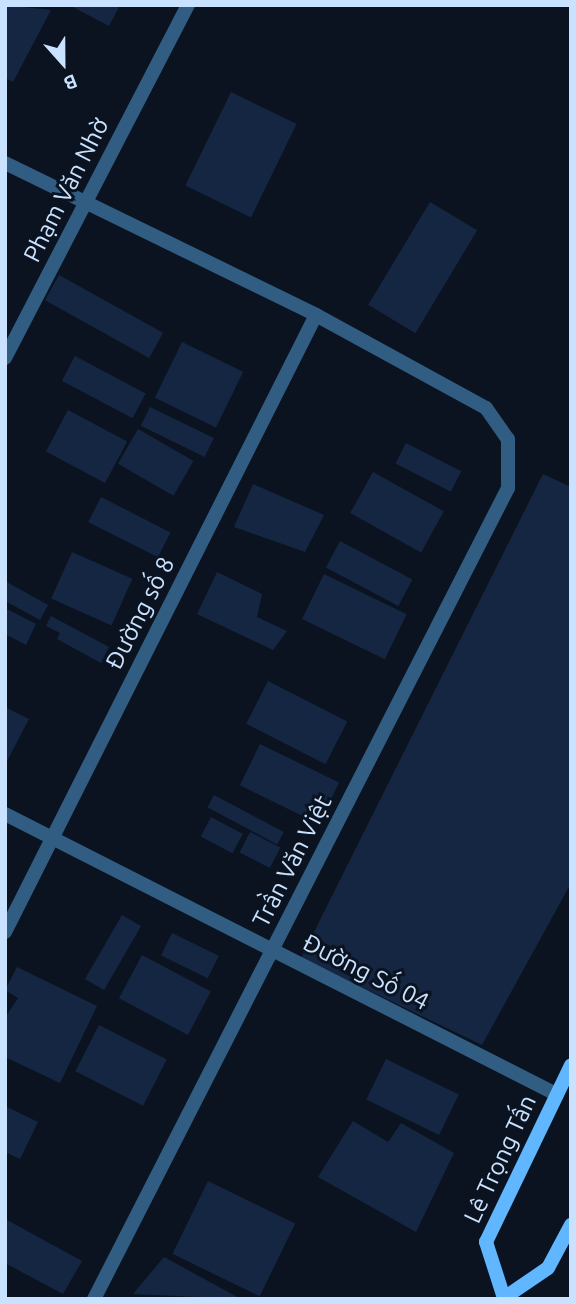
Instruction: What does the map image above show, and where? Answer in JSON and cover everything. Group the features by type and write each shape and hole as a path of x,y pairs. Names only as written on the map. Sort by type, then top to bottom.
{"street":[{"name":"Phạm Văn Nhờ","path":"5,358 188,5"},
{"path":"5,163 316,315"},
{"name":"Trần Văn Việt","path":"94,1299 508,488 508,439 486,408 316,315"},
{"name":"Đường số 8","path":"5,932 316,315"},
{"name":"Đường Số 04","path":"5,814 556,1094"},
{"name":"Lê Trọng Tấn","path":"571,1065 486,1242 504,1298 548,1268 571,1225"}],"building":[{"path":"5,5 51,10 13,82 5,78"},
{"path":"69,5 120,5 109,26"},
{"path":"231,92 297,124 251,217 185,185"},
{"path":"430,202 477,230 415,333 368,305"},
{"path":"59,275 163,333 149,358 45,300"},
{"path":"182,342 243,372 216,428 155,398"},
{"path":"75,356 146,394 132,418 62,381"},
{"path":"150,407 214,438 205,457 141,426"},
{"path":"68,410 127,441 105,483 46,451"},
{"path":"138,429 193,461 173,496 118,464"},
{"path":"406,443 461,471 451,492 396,463"},
{"path":"373,472 444,511 421,552 350,513"},
{"path":"543,474 571,487 571,883 482,1045 301,958"},
{"path":"253,484 324,515 305,552 234,527"},
{"path":"101,497 170,532 158,557 88,522"},
{"path":"340,541 412,579 398,606 326,567"},
{"path":"72,552 132,579 112,625 51,599"},
{"path":"217,572 262,594 257,617 287,631 273,650 197,614"},
{"path":"324,574 407,614 385,659 302,619"},
{"path":"5,581 48,605 40,620 5,601"},
{"path":"5,608 36,624 26,645 5,634"},
{"path":"51,616 109,647 101,663 57,639 60,633 46,626"},
{"path":"268,681 347,721 326,764 246,724"},
{"path":"5,707 29,719 5,765"},
{"path":"260,744 339,783 319,824 240,785"},
{"path":"214,795 284,832 277,844 207,807"},
{"path":"211,817 243,834 232,853 201,836"},
{"path":"250,832 280,847 270,868 240,852"},
{"path":"122,915 141,926 104,990 85,979"},
{"path":"172,933 219,956 208,978 161,955"},
{"path":"142,955 211,992 188,1035 119,998"},
{"path":"17,967 97,1006 60,1083 5,1057 5,1018 18,998 5,990"},
{"path":"99,1025 167,1060 143,1106 75,1071"},
{"path":"386,1059 459,1095 439,1135 366,1099"},
{"path":"5,1106 38,1122 20,1159 5,1152"},
{"path":"353,1121 388,1142 401,1123 454,1153 416,1232 318,1177"},
{"path":"208,1181 295,1224 260,1296 172,1254"},
{"path":"7,1220 82,1261 63,1294 5,1263"},
{"path":"164,1257 241,1299 133,1294"}]}
